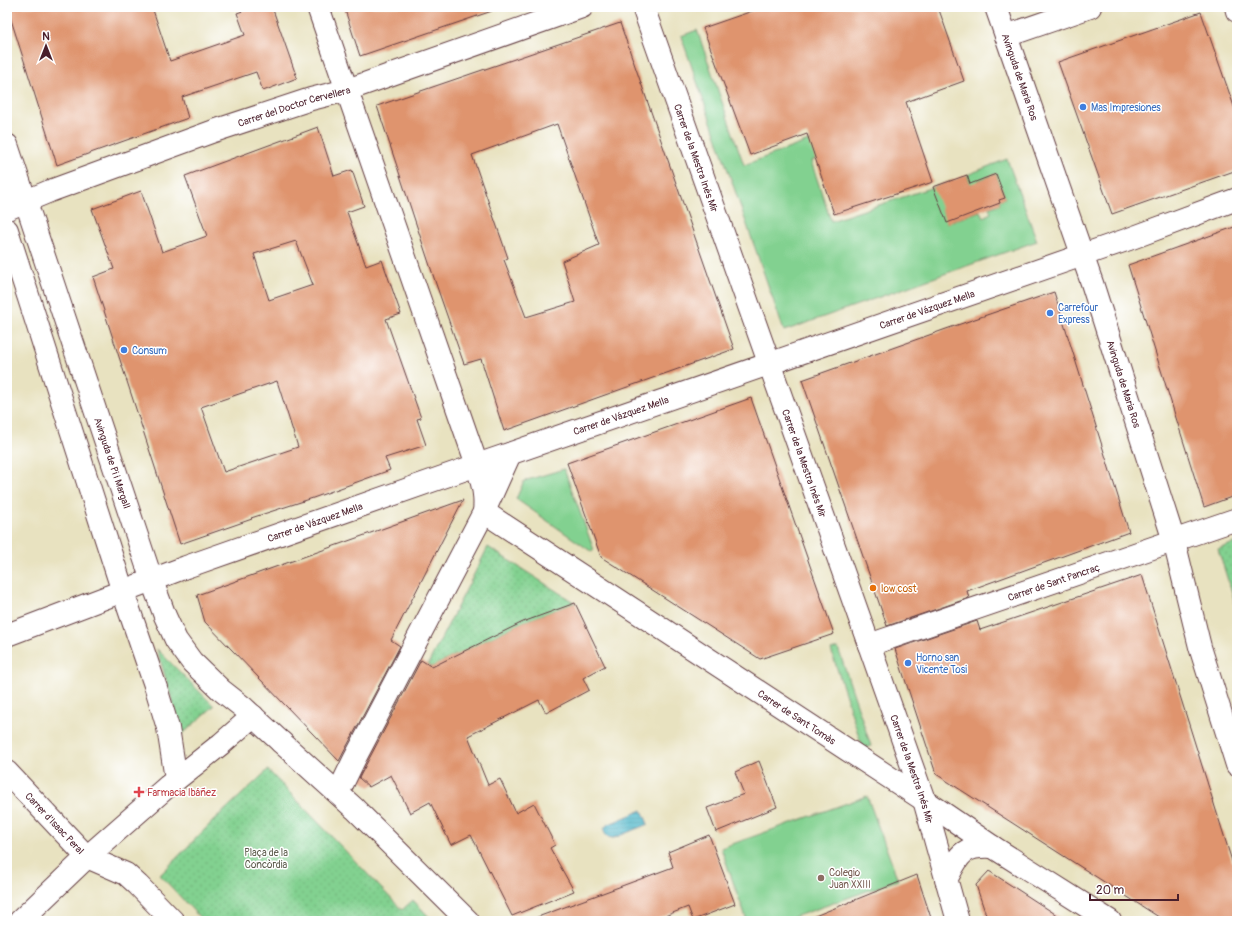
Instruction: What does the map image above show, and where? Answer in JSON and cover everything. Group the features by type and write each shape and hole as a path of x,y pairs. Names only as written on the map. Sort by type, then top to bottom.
{"street":[{"path":"318,7 484,487 484,512"},
{"name":"Carrer del Doctor Cervellera","path":"16,205 214,131 311,99 347,90 582,7"},
{"name":"Carrer de la Mestra Inés Mir","path":"643,7 924,800 958,921"},
{"name":"Avinguda de Maria Ros","path":"996,7 1083,254 1174,541 1200,647 1237,765"},
{"path":"1006,36 1090,7"},
{"path":"1236,7 1237,11"},
{"name":"Avinguda de Pi i Margall","path":"7,145 16,205 152,581 176,640 192,662 221,690 253,716 338,793"},
{"name":"Carrer de Vázquez Mella","path":"7,636 186,567 1129,239 1237,199"},
{"path":"7,230 123,592 156,688 168,728 176,779"},
{"path":"468,921 338,793 484,512 510,454"},
{"name":"Carrer de Sant Tomàs","path":"484,512 924,800 993,847 1110,921"},
{"name":"Carrer de Sant Pancraç","path":"869,645 1237,519"},
{"path":"20,921 87,857 176,779 221,744 253,716"},
{"name":"Carrer d'Isaac Peral","path":"7,772 87,857"},
{"path":"946,880 958,858 966,850 972,847 993,847"},
{"path":"87,857 126,874 173,921"}],"green space":[{"path":"697,30 744,165 841,129 847,149 811,161 831,221 954,180 955,183 942,209 947,223 980,211 983,217 991,213 989,208 1000,204 999,200 1005,198 996,174 979,180 972,188 967,175 1007,159 1037,241 784,331 681,36"},
{"path":"564,469 594,550 592,552 516,499 524,481"},
{"path":"1237,542 1237,609 1218,549"},
{"path":"488,547 575,603 523,622 432,667 428,664"},
{"path":"838,648 871,746 863,749 831,650"},
{"path":"157,649 214,706 182,734"},
{"name":"Plaça de la Concòrdia","path":"268,770 402,910 413,900 433,921 203,921 160,875 212,822"},
{"name":"Colegio Juan XXIII","path":"867,796 898,880 783,921 747,921 721,848"}],"water":[{"path":"642,810 648,824 614,838 608,837 604,831 607,825"}],"building":[{"path":"7,7 152,7 170,61 245,35 237,13 254,7 272,7 297,78 263,91 256,72 182,97 188,118 57,165"},
{"path":"344,7 491,7 492,11 360,56"},
{"path":"764,7 938,7 964,81 906,102 933,182 834,214 807,134 750,155 703,28"},
{"path":"1201,12 1237,115 1237,170 1112,214 1058,62"},
{"path":"620,23 734,349 504,431 481,359 464,364 377,106","holes":["557,124 599,245 562,261 575,302 526,317 504,260 508,258 472,155"]},
{"path":"318,127 334,176 352,170 364,206 347,212 366,266 382,260 401,314 386,319 421,418 417,419 426,445 385,458 390,470 180,544 93,277 114,269 92,209 141,191 162,252 207,236 185,176","holes":["296,241 313,285 269,300 254,254","277,381 298,447 224,472 201,407"]},
{"path":"996,174 1005,198 999,200 1000,203 947,223 933,187 967,175 970,184"},
{"path":"1237,226 1237,495 1204,507 1128,265"},
{"path":"1054,292 1129,532 967,591 969,598 887,626 802,380"},
{"path":"751,398 834,634 760,659 601,557 567,463"},
{"path":"463,500 391,640 400,646 339,761 205,622 197,595"},
{"path":"1142,575 1237,877 1237,921 1165,921 936,774 895,649 977,621 980,630"},
{"path":"575,603 605,666 583,678 589,690 546,713 539,700 468,736 488,785 500,779 516,813 534,803 555,845 550,848 574,891 512,916 471,835 451,845 430,802 410,813 391,775 369,787 359,778 421,660 432,667 523,622"},
{"path":"759,761 777,807 716,832 707,808 744,794 735,772"},
{"path":"709,835 735,904 693,920 688,907 652,921 535,921 535,918 673,867 668,852"},
{"path":"989,871 1066,921 988,921 976,885"},
{"path":"917,875 932,921 805,921 805,920"}],"place":[{"name":"Mas Impresiones","path":"1083,107"},
{"name":"Carrefour Express","path":"1050,313"},
{"name":"Consum","path":"124,350"},
{"name":"low cost","path":"873,588"},
{"name":"Horno san Vicente Tosi","path":"908,663"},
{"name":"Farmacia Ibáñez","path":"139,792"},
{"name":"Colegio Juan XXIII","path":"821,878"}]}
